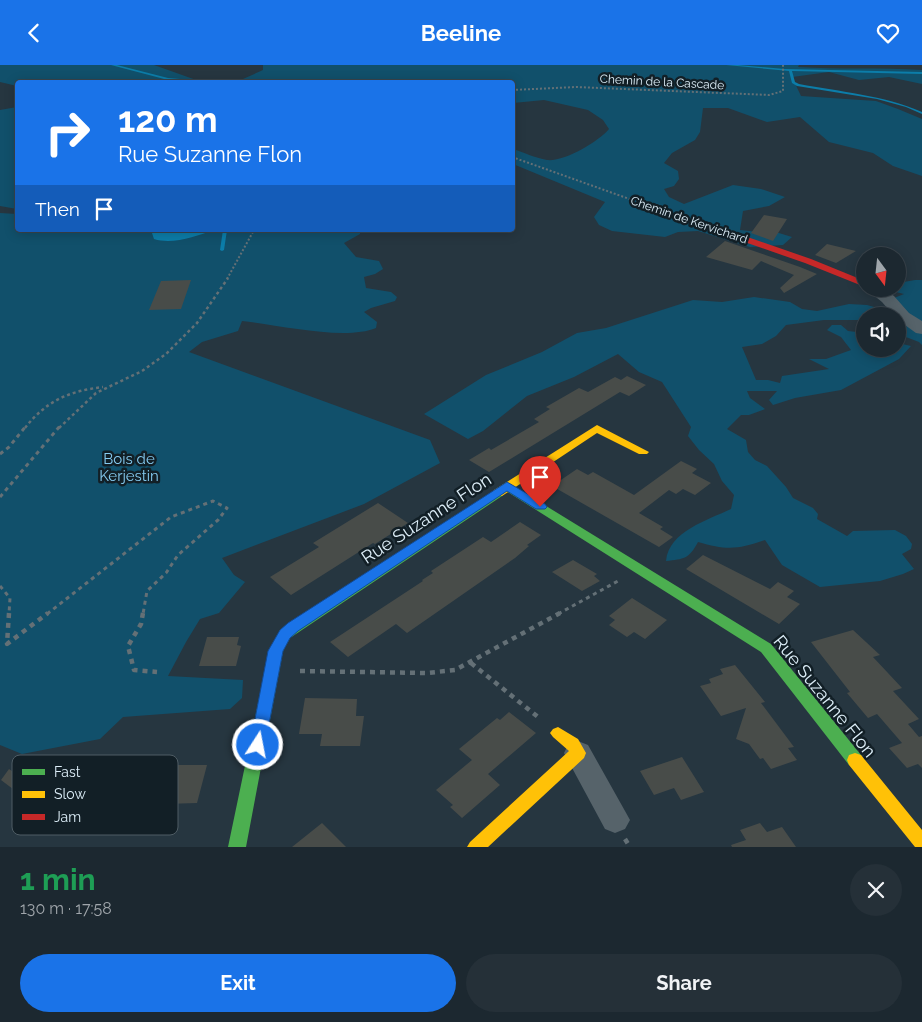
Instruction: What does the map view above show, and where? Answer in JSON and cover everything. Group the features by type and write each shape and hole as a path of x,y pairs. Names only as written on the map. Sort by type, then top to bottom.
{"street":[{"name":"Chemin de Kervichard","path":"707,227 808,261 856,280"},
{"path":"885,297 904,316 922,329"},
{"path":"507,486 597,428 643,452"},
{"name":"Rue Suzanne Flon","path":"237,847 276,651 285,634 507,486 766,648 922,843"},
{"path":"558,733 573,744 615,820"},
{"path":"476,847 578,753"}],"path":[{"name":"Chemin de la Cascade","path":"515,90 547,86 580,86 649,91 769,95 783,91 783,65"},
{"name":"Chemin de Kervichard","path":"515,158 707,227"},
{"path":"0,454 10,446 37,412 55,400 74,390 104,387 131,378 150,366 173,347 207,311 253,232"},
{"path":"0,497 75,411 104,387"},
{"path":"0,586 10,598 7,644 171,517 214,501 227,508 218,520 178,555 166,573 147,591 141,624 128,646 134,670 157,672"},
{"path":"272,671 427,673 455,670 641,569"},
{"path":"471,663 558,733"}],"green space":[{"path":"0,65 154,65 196,80 15,80 15,86 0,82"},
{"path":"263,65 799,65 798,67 813,68 922,70 922,84 889,77 859,80 829,72 792,77 801,96 876,101 922,119 922,176 893,166 873,153 829,142 800,117 767,122 728,108 703,108 700,132 695,140 672,153 664,163 678,171 679,179 674,186 664,189 669,197 684,204 733,185 761,189 785,197 769,206 743,211 740,230 759,232 769,230 792,237 783,245 750,247 698,231 678,232 665,237 612,231 599,225 594,217 605,202 515,165 515,150 543,159 554,160 580,150 597,140 609,129 603,120 588,110 544,100 515,103 515,80 243,79 263,70"},
{"path":"15,108 15,209 0,206 0,110"},
{"name":"Bois de Kerjestin","path":"0,213 15,214 15,232 360,232 360,234 344,243 356,257 379,261 383,269 375,274 364,277 366,288 391,292 397,297 395,301 364,312 377,322 376,328 363,332 329,333 242,321 238,331 202,342 189,352 430,440 440,463 364,504 222,558 234,575 245,582 219,613 200,619 168,676 243,680 242,698 230,709 123,717 100,739 22,754 0,745"},
{"path":"922,280 922,345 906,337 906,307 898,307 894,298 906,297 906,282"},
{"path":"754,297 790,302 802,309 817,311 849,304 874,307 856,307 856,320 824,320 786,325 776,336 762,344 742,347 756,380 780,383 782,376 829,369 809,359 826,359 851,350 841,337 827,330 832,325 841,325 848,331 856,332 856,357 901,357 899,359 841,390 795,398 773,405 769,400 777,391 747,391 750,398 765,409 749,415 741,415 727,429 746,440 748,452 755,460 767,466 786,487 793,498 813,508 818,514 817,519 847,536 853,531 895,530 906,536 912,544 911,549 902,554 914,569 880,581 820,587 782,565 765,540 747,546 731,548 698,542 689,555 677,560 666,561 674,542 682,534 701,522 731,509 734,495 722,481 714,464 688,436 691,427 662,382 639,372 618,354 574,377 527,396 483,431 468,439 424,414 486,375 542,352 577,333 606,328 693,300 722,302"},
{"path":"906,345 911,346 906,351"}],"shaded area":[{"path":"208,232 169,241 154,239 152,233"}],"building":[{"path":"764,215 787,219 773,241 751,233"},
{"path":"725,241 817,274 784,293 780,288 794,275 761,261 752,270 706,257"},
{"path":"827,244 856,251 836,263 815,255"},
{"path":"191,280 181,309 149,310 161,281"},
{"path":"627,376 646,385 629,396 620,392 489,472 469,460 489,448 491,450 539,422 534,419 550,409 546,407 579,388 588,392 615,377 621,380"},
{"path":"681,461 697,469 692,473 711,483 695,495 683,489 676,494 669,490 639,513 663,527 660,529 673,537 659,547 552,486 577,469 588,475 593,472 634,495"},
{"path":"378,503 408,523 291,595 270,577 319,547 313,543"},
{"path":"520,522 541,535 527,545 529,546 515,558 407,633 396,624 348,657 330,642 423,581 433,573 431,571 483,537 491,542"},
{"path":"703,555 770,589 778,582 794,591 787,597 800,604 779,624 686,569"},
{"path":"573,560 597,574 594,576 600,581 582,591 552,572"},
{"path":"632,598 667,620 645,639 634,632 627,637 609,625 615,620 609,616"},
{"path":"853,630 880,655 873,657 902,688 893,691 919,719 908,724 919,737 922,736 922,768 918,764 907,768 889,748 902,743 877,714 868,718 847,693 850,692 811,642"},
{"path":"207,637 239,637 237,645 241,646 236,666 199,666"},
{"path":"735,665 765,702 761,703 794,747 788,748 797,760 771,769 763,758 760,759 749,744 736,739 746,708 721,716 700,686 711,683 709,679 723,674 720,669"},
{"path":"305,698 357,699 356,716 364,716 360,746 320,746 322,734 299,734"},
{"path":"509,712 536,733 488,774 500,785 462,818 450,807 453,805 436,790 472,760 459,749 497,718 500,720"},
{"path":"682,757 704,792 681,800 674,788 654,795 640,771"},
{"path":"178,765 207,765 197,803 178,804"},
{"path":"9,769 12,771 12,788 1,780"},
{"path":"322,823 346,847 292,847"},
{"path":"760,823 767,832 782,827 796,847 732,847 731,845 746,840 740,830"}],"waterway":[{"path":"113,65 168,79 183,80"},
{"path":"728,65 790,70"},
{"path":"790,70 922,73"},
{"path":"790,70 794,83 798,85 877,98 922,113"},
{"path":"222,250 225,232"}],"traffic: fast":[{"path":"507,486 766,648 855,760"},
{"path":"237,847 276,651 285,634 498,493"}],"traffic: slow":[{"path":"498,493 597,428 643,452"},
{"path":"476,847 578,753 573,744 558,733"},
{"path":"855,760 922,843"}],"traffic: jam":[{"path":"707,226 808,261 856,280"}],"route":[{"path":"258,745 276,651 285,634 293,627 507,486 540,507"}]}
